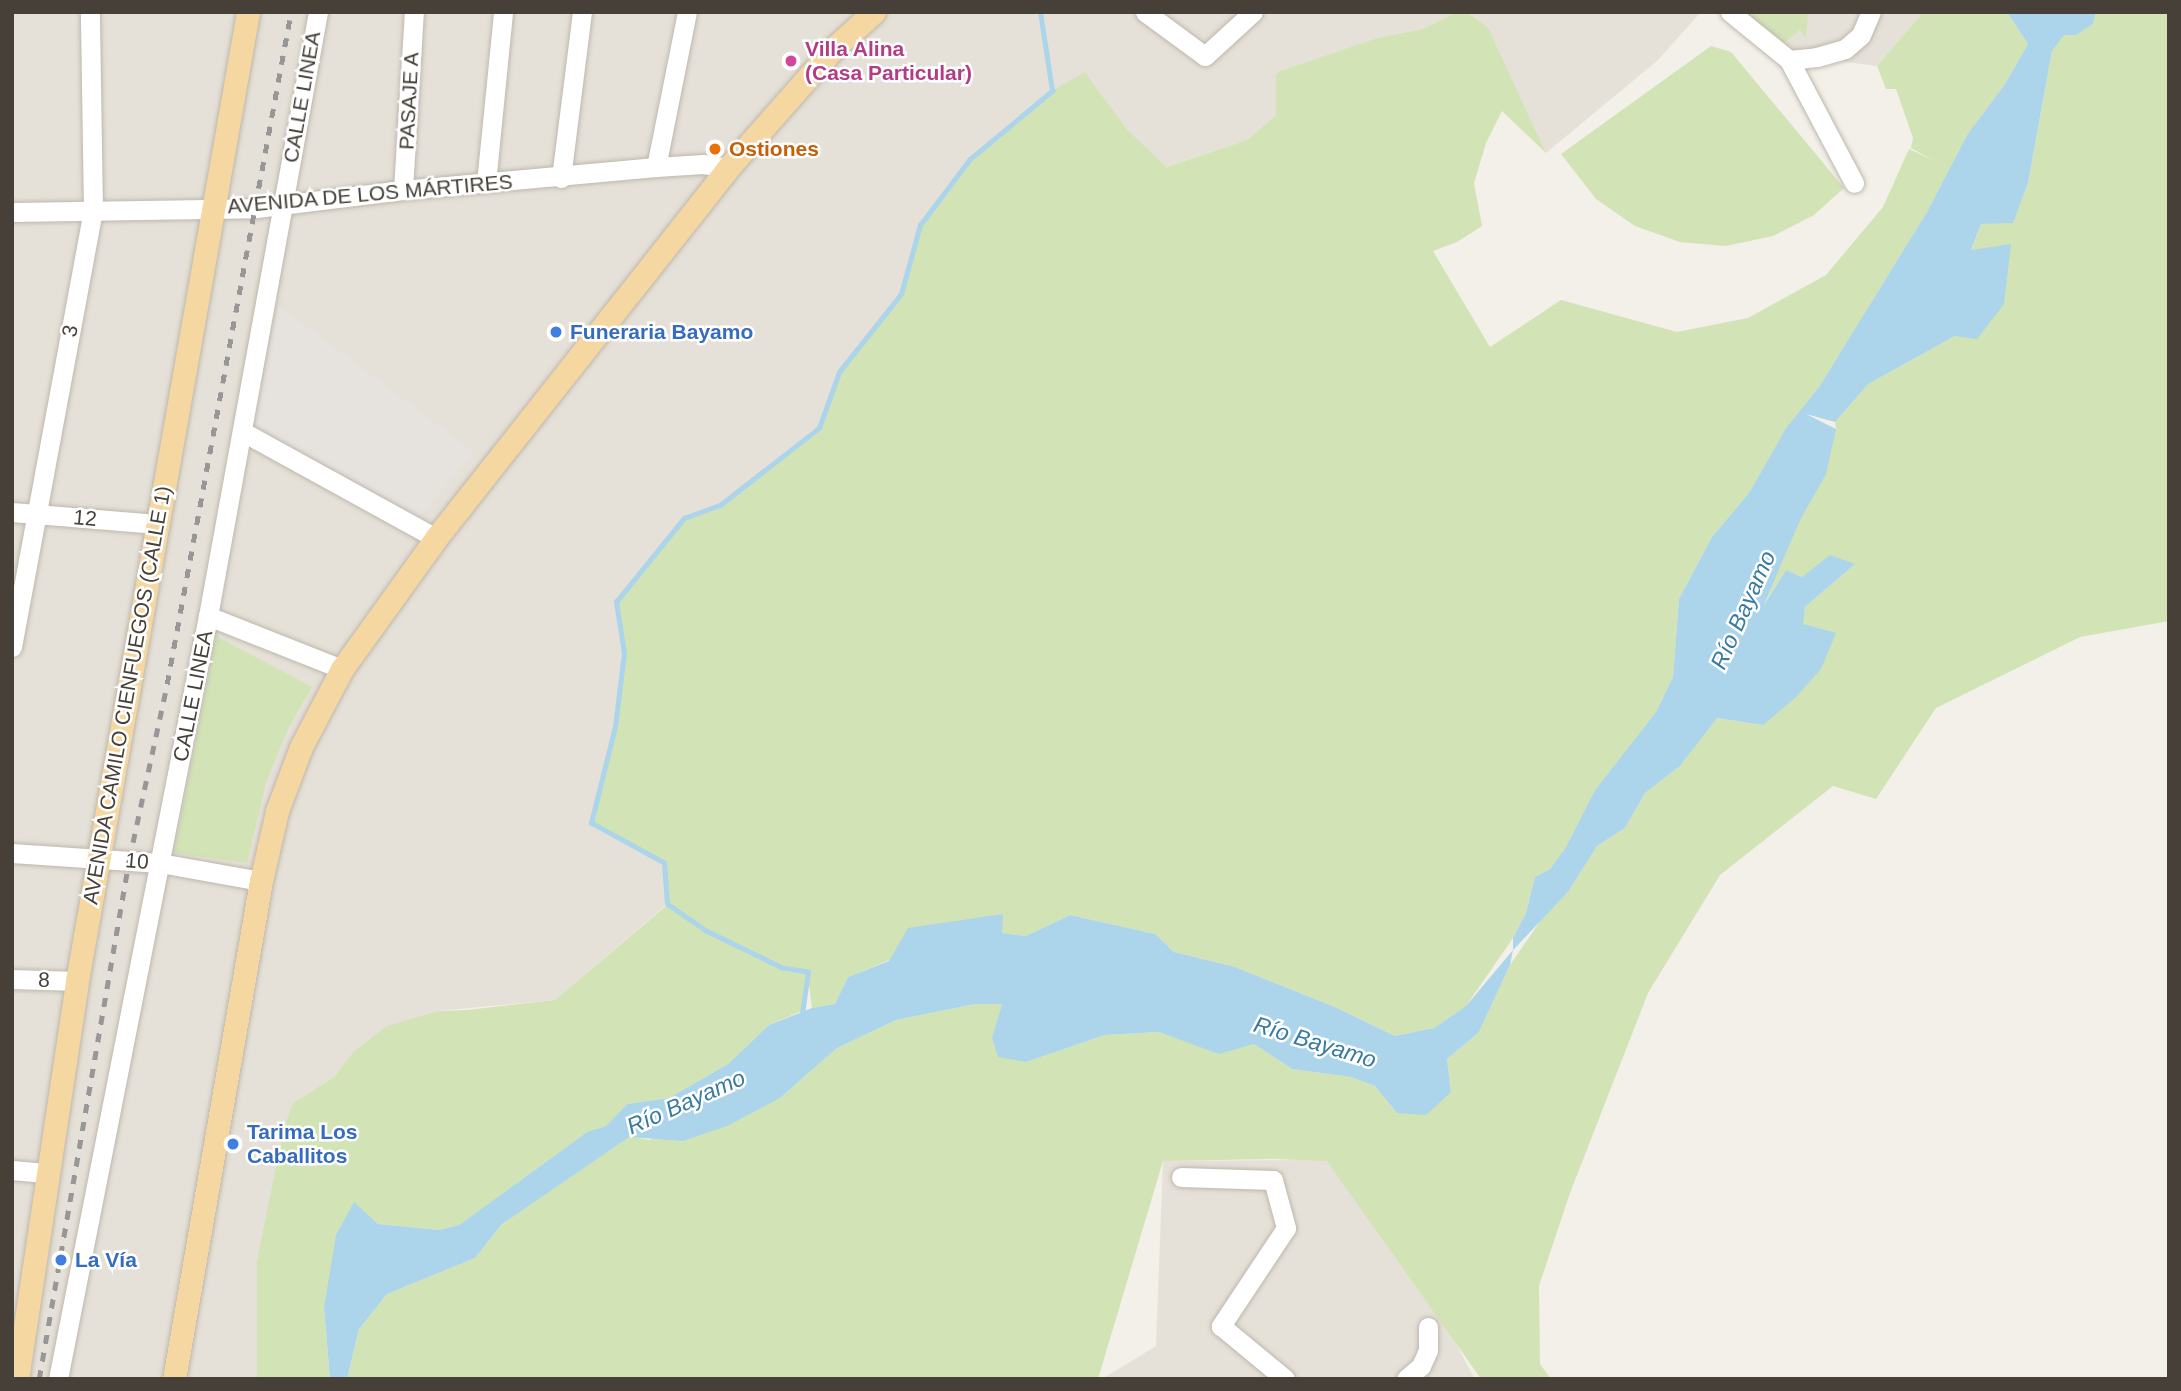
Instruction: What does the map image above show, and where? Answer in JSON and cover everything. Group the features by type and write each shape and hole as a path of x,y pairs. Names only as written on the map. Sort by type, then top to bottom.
{"main road":[{"name":"AVENIDA CAMILO CIENFUEGOS (CALLE 1)","path":"17,1379 77,981 248,12"},
{"path":"174,1379 261,881 277,811 301,747 342,669 436,538 728,168 834,49 874,12"}],"street":[{"name":"3","path":"12,646 93,211 90,12"},
{"name":"CALLE LINEA","path":"58,1379 243,432 318,12"},
{"name":"PASAJE A","path":"403,190 414,12"},
{"path":"486,183 503,12"},
{"path":"561,178 582,12"},
{"path":"656,167 687,12"},
{"path":"1145,12 1205,57 1253,12"},
{"path":"1730,12 1789,60 1854,183"},
{"path":"1789,60 1817,57 1845,49 1861,35 1871,12"},
{"name":"AVENIDA DE LOS MÁRTIRES","path":"12,212 283,205 403,190 561,178 656,167 703,164 728,168"},
{"path":"243,432 436,538"},
{"name":"12","path":"12,512 157,524"},
{"path":"208,615 342,669"},
{"name":"10","path":"12,853 160,863 261,881"},
{"name":"8","path":"12,979 77,981"},
{"path":"12,1170 48,1173"},
{"path":"1181,1177 1273,1180 1286,1228 1221,1326 1284,1379"},
{"path":"1406,1379 1421,1366 1428,1350 1428,1327"}],"shaded area":[{"path":"12,12 1457,12 1422,29 1377,38 1276,74 1276,115 1247,140 1165,167 1126,128 1085,72 1031,110 970,159 920,225 901,294 839,372 819,428 720,505 684,518 616,602 624,653 615,727 664,863 667,904 555,1000 438,1011 353,1052 334,1077 293,1103 257,1260 257,1379 12,1379"},
{"path":"1466,12 1701,12 1658,60 1546,153 1488,27"},
{"path":"1731,12 1923,12 1877,66 1786,54"},
{"path":"279,306 474,452 416,521 249,434"},
{"path":"1327,1160 1446,1325 1475,1379 1102,1379 1156,1346 1163,1161"}],"green space":[{"path":"1457,12 1466,12 1488,27 1546,153 1502,111 1486,143 1474,183 1482,226 1457,242 1433,251 1490,347 1561,300 1677,332 1748,318 1826,275 1883,207 1909,149 1933,160 1911,148 1913,138 1896,89 1886,89 1877,66 1923,12 2007,12 2028,44 2005,84 1967,135 1927,212 1819,387 1786,428 1749,493 1712,537 1679,599 1673,677 1656,712 1595,790 1566,847 1550,869 1535,877 1526,913 1513,938 1466,1006 1434,1028 1395,1036 1335,1007 1235,967 1174,952 1155,934 1070,915 1026,936 1001,933 1002,914 848,977 835,1004 812,1008 808,977 804,1010 769,1025 728,1064 669,1098 627,1104 606,1126 587,1132 459,1225 439,1230 378,1224 354,1203 324,1308 330,1379 257,1379 257,1260 284,1128 293,1103 334,1077 353,1052 387,1026 438,1011 555,1000 667,905 664,863 591,823 615,727 624,653 616,602 684,518 720,505 819,428 839,372 901,294 920,225 970,159 1052,91 1085,72 1126,128 1166,167 1247,140 1276,115 1276,74 1281,71 1377,38 1422,29"},
{"path":"1742,12 1808,12 1806,38 1800,30 1784,43"},
{"path":"2096,12 2169,12 2169,621 2080,637 1936,708 1876,799 1833,786 1720,875 1648,993 1570,1193 1539,1286 1540,1364 1551,1379 1481,1379 1327,1161 1272,1159 1163,1161 1098,1379 347,1379 359,1329 387,1294 475,1258 502,1224 629,1136 649,1140 780,1098 837,1048 896,1020 975,1004 1002,1004 992,1037 1026,1062 1105,1035 1159,1032 1219,1053 1254,1044 1292,1069 1351,1077 1375,1086 1397,1113 1451,1092 1447,1059 1479,1032 1510,965 1541,920 1568,892 1597,846 1625,828 1645,793 1680,766 1717,718 1763,725 1802,624 1805,607 1855,564 1802,577 1786,570 1753,620 1742,619 1778,529 1791,536 1836,429 1835,422 1853,400 1868,384 1955,336 1971,251 1981,224 2013,222 2028,183 2052,51 2064,34 2076,35 2093,24"},
{"path":"1711,46 1731,52 1844,188 1814,215 1773,236 1726,246 1680,242 1635,226 1596,199 1561,154"},
{"path":"216,636 312,687 288,729 266,783 247,863 174,853"}],"water":[{"path":"2007,12 2096,12 2093,24 2076,35 2064,35 2052,51 2028,183 2013,223 1981,224 1971,250 2011,244 2004,304 1977,339 1955,336 1868,384 1835,422 1806,414 1836,429 1826,474 1791,536 1778,529 1742,619 1754,620 1786,570 1802,577 1830,555 1855,564 1805,607 1803,624 1836,633 1821,669 1795,698 1763,725 1717,718 1680,766 1645,793 1625,828 1597,846 1568,892 1513,950 1513,938 1526,913 1535,877 1550,869 1566,847 1595,790 1656,712 1673,677 1679,599 1712,537 1749,493 1786,428 1819,387 1927,212 1967,135 2005,84 2028,44"},
{"path":"1003,914 1002,933 1026,936 1070,915 1155,934 1174,952 1235,967 1335,1007 1395,1036 1434,1028 1466,1006 1513,950 1510,965 1479,1032 1447,1059 1451,1092 1426,1115 1397,1113 1375,1086 1351,1077 1292,1069 1254,1044 1219,1054 1159,1032 1105,1035 1026,1062 998,1057 992,1037 1002,1004 975,1004 896,1020 837,1048 780,1098 727,1126 683,1141 629,1137 502,1224 475,1258 387,1294 359,1329 347,1379 330,1379 324,1308 336,1235 354,1202 378,1224 439,1230 459,1225 587,1132 606,1126 627,1104 669,1098 728,1064 769,1025 812,1008 835,1004 848,977 889,961 908,928"}],"waterway":[{"path":"802,1014 808,972 782,968 706,931 667,904 664,863 591,823 615,727 624,653 616,602 684,518 720,505 819,428 839,372 901,294 920,225 970,159 1052,91 1040,12"},
{"name":"Río Bayamo","path":"1727,655 1795,496"}],"railway":[{"path":"39,1379 129,860 167,684 291,12"}],"place":[{"name":"Villa Alina (Casa Particular)","path":"791,61"},
{"name":"Ostiones","path":"715,149"},
{"name":"Funeraria Bayamo","path":"556,332"},
{"name":"Tarima Los Caballitos","path":"233,1144"},
{"name":"La Vía","path":"61,1260"}]}
